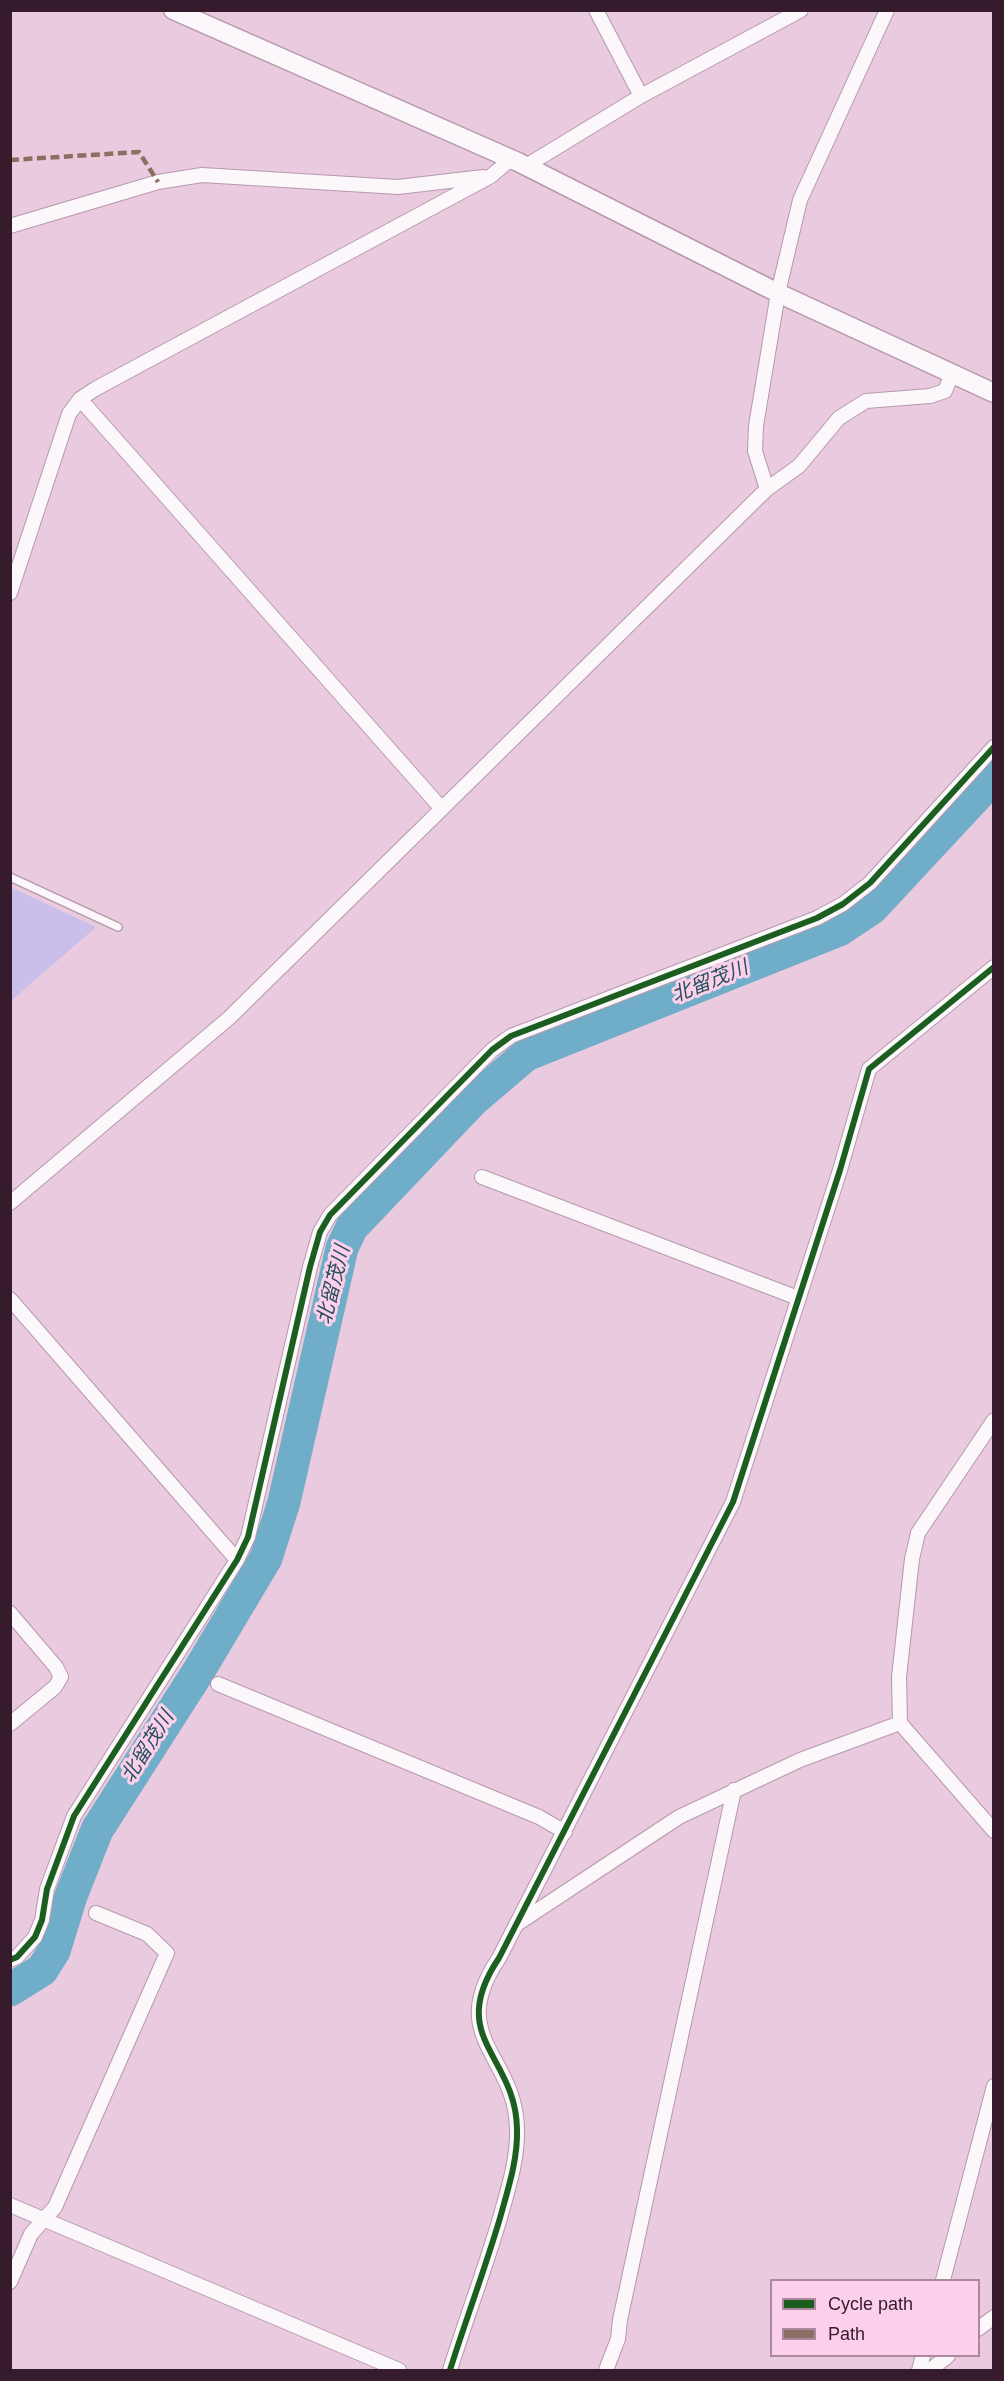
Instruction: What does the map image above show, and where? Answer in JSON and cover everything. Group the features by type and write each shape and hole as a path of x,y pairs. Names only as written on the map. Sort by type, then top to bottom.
{"street":[{"path":"173,10 518,162 778,293 993,393"},
{"path":"596,10 641,96"},
{"path":"12,586 69,414 80,399 801,10"},
{"path":"767,489 755,451 756,426 778,293 800,200 887,10"},
{"path":"10,226 158,182 202,175 398,187 491,176"},
{"path":"10,1203 229,1018 767,489 799,466 839,418 866,401 930,396 945,391 952,374"},
{"path":"80,399 442,809"},
{"path":"10,1960 17,1957 35,1937 42,1920 47,1888 74,1816 237,1560 248,1537 310,1267 320,1232 330,1215 501,1043 511,1036 817,918 843,904 870,882 993,747"},
{"path":"450,2370 488,2256 513,2171 517,2128 513,2103 505,2079 484,2040 478,2022 480,1996 488,1975 565,1832 733,1502 843,1160 869,1069 993,967"},
{"path":"482,1177 798,1298"},
{"path":"10,1299 237,1560"},
{"path":"993,1420 918,1533 912,1559 899,1677 900,1723 993,1831"},
{"path":"10,1613 56,1667 61,1677 55,1688 10,1724"},
{"path":"218,1684 539,1817 565,1832"},
{"path":"515,1925 679,1817 800,1760 900,1723"},
{"path":"606,2370 618,2339 620,2320 734,1790"},
{"path":"10,2282 32,2234 55,2207 167,1953 147,1934 96,1913"},
{"path":"943,2279 993,2086"},
{"path":"10,2205 399,2370"},
{"path":"980,2327 993,2317"},
{"path":"930,2370 946,2357"}],"lane":[{"path":"10,877 118,927"}],"shaded area":[{"path":"10,887 96,927 11,1001 10,1001"}],"waterway":[{"name":"北留茂川","path":"10,1990 42,1970 54,1951 71,1896 97,1830 198,1672 266,1558 284,1502 342,1248 352,1227 472,1101 526,1055 839,930 872,908 994,777"}],"marked path":[{"path":"10,160 139,152 158,182"}],"cycle path":[{"path":"10,1960 17,1957 35,1937 42,1920 47,1889 74,1816 237,1560 248,1537 310,1267 320,1232 330,1215 492,1050 511,1036 817,918 843,904 870,883 994,747"},
{"path":"450,2370 500,2218 516,2151 517,2129 514,2104 481,2028 479,2008 484,1985 733,1502 840,1170 869,1069 994,967"}]}
